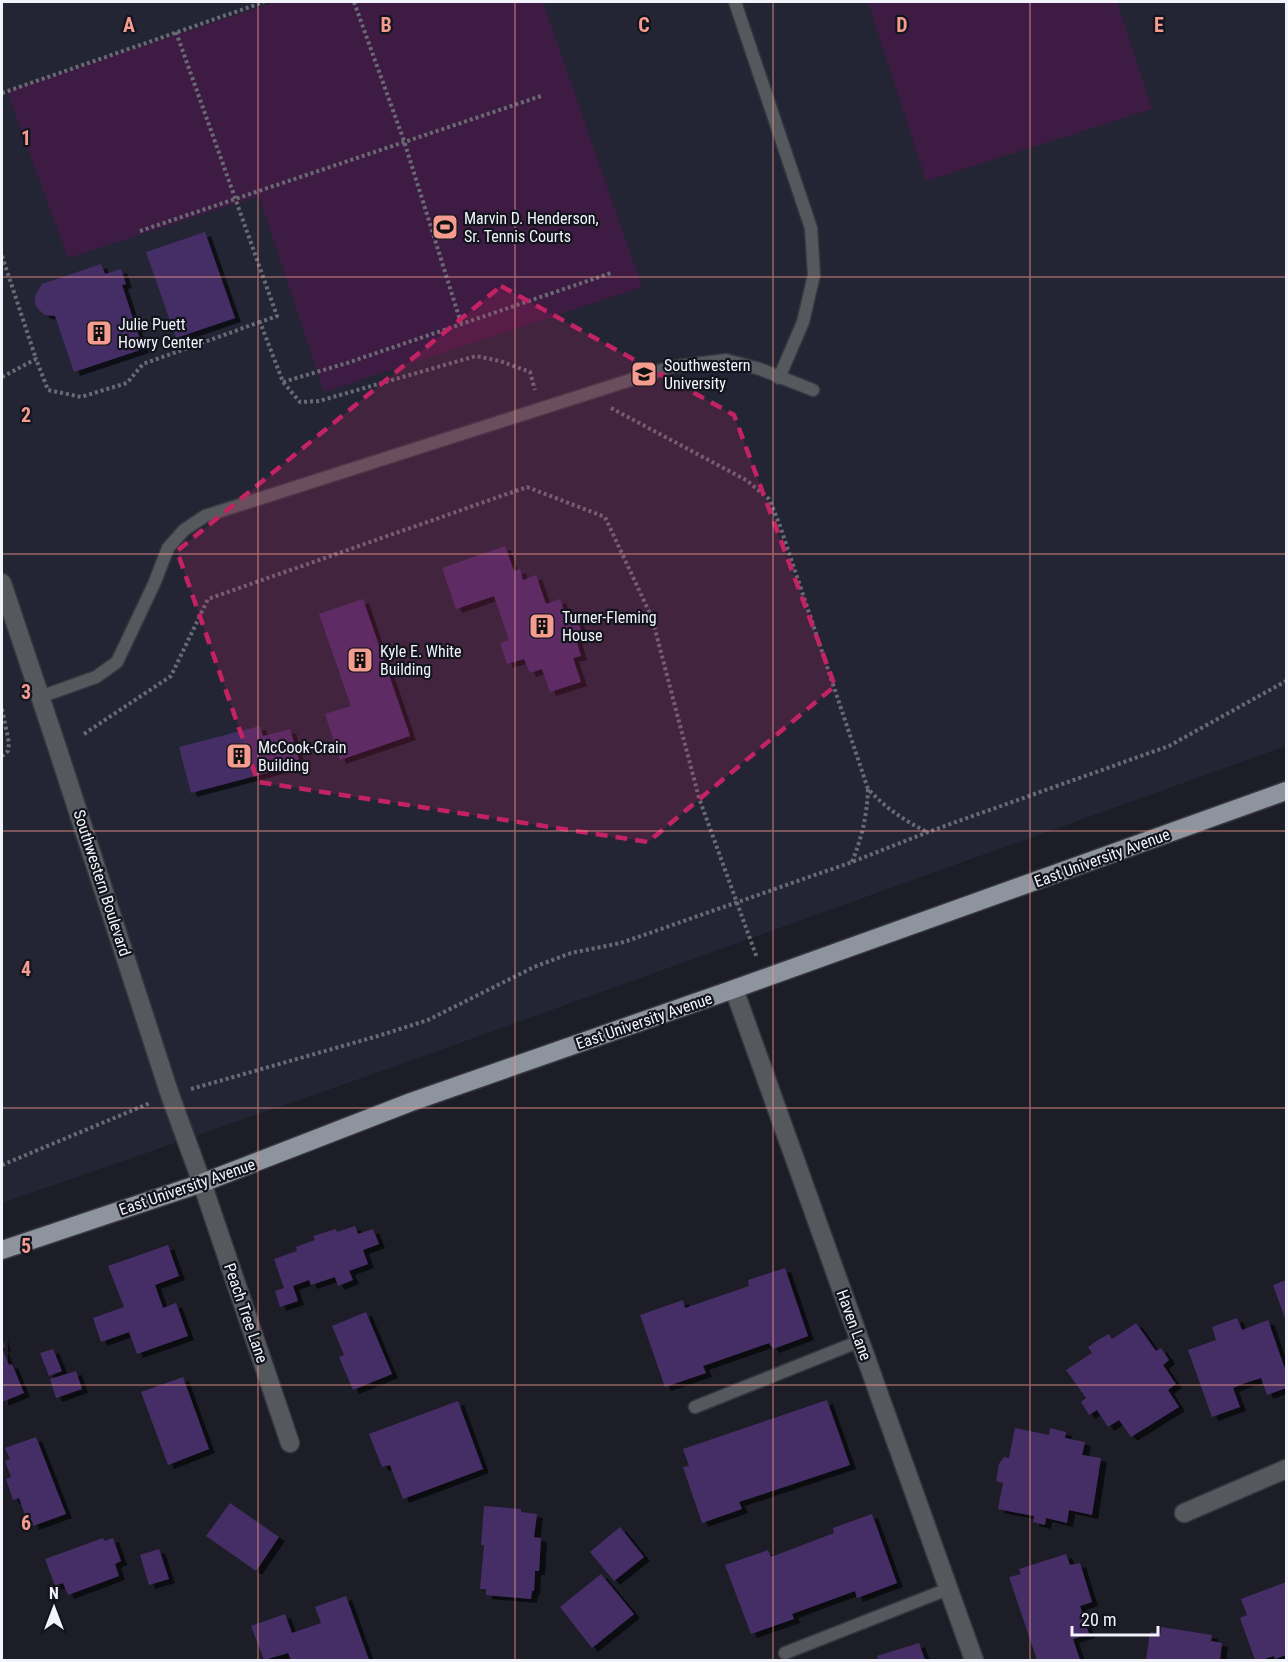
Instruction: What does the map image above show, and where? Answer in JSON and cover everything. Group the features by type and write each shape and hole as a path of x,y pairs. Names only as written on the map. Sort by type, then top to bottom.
{"main road":[{"name":"East University Avenue","path":"2,1250 202,1184 411,1102 1287,792"}],"street":[{"name":"Southwestern Boulevard","path":"2,583 170,1095 202,1184"},
{"name":"Haven Lane","path":"734,989 974,1660"},
{"name":"Peach Tree Lane","path":"202,1184 290,1443"},
{"path":"1184,1513 1287,1469"}],"lane":[{"path":"735,2 810,228 814,275 803,322 779,378"},
{"path":"40,697 96,677 117,662 154,585 168,548 184,530 205,516 671,367 726,360 760,369 813,390"},
{"path":"695,1407 860,1341"},
{"path":"785,1653 948,1589"}],"path":[{"path":"2,93 264,2"},
{"path":"354,2 405,141 461,323"},
{"path":"2,256 48,390 81,397 127,383 143,364 277,316 176,32"},
{"path":"140,231 541,96"},
{"path":"283,382 347,363 611,273"},
{"path":"261,322 283,382 300,402 319,401 476,356 500,361 530,372 541,408"},
{"path":"2,377 36,358"},
{"path":"608,406 746,480 769,499 868,789 862,836 852,862"},
{"path":"84,734 171,676 208,599 528,488 605,517 652,618 699,798 764,978"},
{"path":"2,1165 170,1095 428,1020 534,968 571,953 621,943 852,862 928,832 1169,746 1287,681"},
{"path":"2,710 9,743 8,751 2,756"},
{"path":"868,789 885,806 907,822 928,832"}],"highlighted area":[{"path":"501,286 734,415 835,686 648,842 258,782 177,551"}],"shaded area":[{"name":"Southwestern University","path":"2,2 1286,2 1286,746 365,1077 2,1203"},
{"name":"Marvin D. Henderson, Sr. Tennis Courts","path":"276,2 543,2 642,287 324,392 259,196 68,258 7,91"},
{"path":"868,2 1117,2 1152,109 926,181"}],"building":[{"path":"205,232 235,318 176,338 146,252"},
{"name":"Julie Puett Howry Center","path":"101,264 105,274 121,269 126,284 122,285 143,349 74,372 55,316 45,315 39,310 35,304 35,296 42,284"},
{"name":"Turner-Fleming House","path":"505,546 514,571 520,569 523,580 536,575 546,604 560,599 566,617 576,614 582,634 575,636 581,656 573,658 581,682 550,692 542,669 530,673 524,659 507,664 500,643 509,640 494,596 456,609 442,568"},
{"name":"Kyle E. White Building","path":"363,599 410,736 340,760 325,714 351,706 319,614"},
{"name":"McCook-Crain Building","path":"260,726 263,736 290,729 300,764 191,793 179,747"},
{"path":"355,1226 358,1234 373,1229 379,1244 363,1250 368,1264 349,1271 353,1280 338,1286 335,1277 311,1285 309,1280 293,1286 298,1301 280,1307 275,1291 284,1288 274,1259 297,1251 296,1247 315,1240 313,1236"},
{"path":"168,1245 179,1276 155,1285 163,1308 176,1303 188,1336 137,1354 129,1332 101,1342 93,1318 124,1307 108,1266"},
{"path":"785,1268 808,1336 773,1349 769,1343 703,1366 706,1373 665,1387 640,1315 683,1300 685,1308 749,1286 748,1280"},
{"path":"1286,1280 1286,1321 1273,1285"},
{"path":"366,1312 392,1374 353,1390 339,1357 344,1355 332,1326"},
{"path":"1237,1318 1242,1330 1268,1320 1286,1372 1286,1388 1267,1395 1261,1378 1245,1383 1233,1388 1240,1407 1212,1417 1188,1350 1216,1340 1212,1327"},
{"path":"1136,1323 1156,1351 1161,1348 1169,1360 1163,1365 1176,1384 1168,1390 1179,1407 1131,1437 1119,1420 1108,1427 1097,1410 1089,1415 1081,1402 1086,1398 1066,1370 1092,1353 1088,1347 1098,1340 1109,1334 1112,1339"},
{"path":"2,1348 9,1365 12,1364 24,1393 2,1402"},
{"path":"53,1349 62,1371 49,1376 40,1353"},
{"path":"76,1371 82,1389 56,1398 50,1379"},
{"path":"183,1377 209,1449 168,1465 141,1392"},
{"path":"827,1400 850,1465 739,1502 742,1509 702,1523 683,1467 689,1466 683,1449"},
{"path":"458,1401 483,1469 403,1499 390,1465 382,1467 369,1434"},
{"path":"1015,1428 1049,1435 1050,1428 1066,1432 1065,1438 1085,1442 1082,1455 1101,1458 1092,1515 1069,1510 1067,1523 1046,1518 1045,1525 1033,1522 1034,1516 998,1509 1003,1483 996,1481 999,1464 1004,1457 1009,1458"},
{"path":"36,1437 66,1514 33,1526 29,1514 25,1515 19,1498 13,1500 6,1479 11,1477 5,1461 10,1459 5,1448"},
{"path":"230,1503 279,1537 256,1571 206,1536"},
{"path":"484,1506 521,1509 521,1512 537,1514 534,1537 541,1538 539,1571 535,1571 534,1591 532,1591 531,1599 486,1595 486,1589 480,1589 484,1545 481,1545"},
{"path":"872,1514 897,1583 857,1598 855,1591 792,1614 794,1619 751,1634 725,1565 768,1550 771,1557 834,1533 833,1528"},
{"path":"620,1527 644,1557 614,1581 590,1552"},
{"path":"103,1538 105,1541 113,1538 121,1561 115,1564 119,1576 68,1595 63,1583 55,1586 45,1559"},
{"path":"159,1549 169,1579 149,1585 140,1555"},
{"path":"1066,1554 1070,1565 1080,1563 1092,1602 1080,1606 1089,1634 1073,1639 1080,1660 1037,1660 1009,1577 1021,1574 1019,1569"},
{"path":"601,1574 634,1614 592,1648 560,1607"},
{"path":"1286,1582 1286,1655 1275,1659 1274,1656 1255,1660 1240,1618 1247,1615 1241,1599"},
{"path":"346,1596 369,1660 291,1660 288,1653 264,1660 251,1626 285,1614 292,1633 321,1623 315,1607"},
{"path":"1161,1627 1212,1635 1211,1641 1222,1643 1220,1660 1146,1660 1150,1632 1161,1633"},
{"path":"919,1643 925,1660 878,1660 877,1656"}],"place":[{"name":"Marvin D. Henderson, Sr. Tennis Courts","path":"445,227"},
{"name":"Julie Puett Howry Center","path":"99,333"},
{"name":"Southwestern University","path":"644,374"},
{"name":"Turner-Fleming House","path":"542,626"},
{"name":"Kyle E. White Building","path":"360,660"},
{"name":"McCook-Crain Building","path":"239,756"}]}
